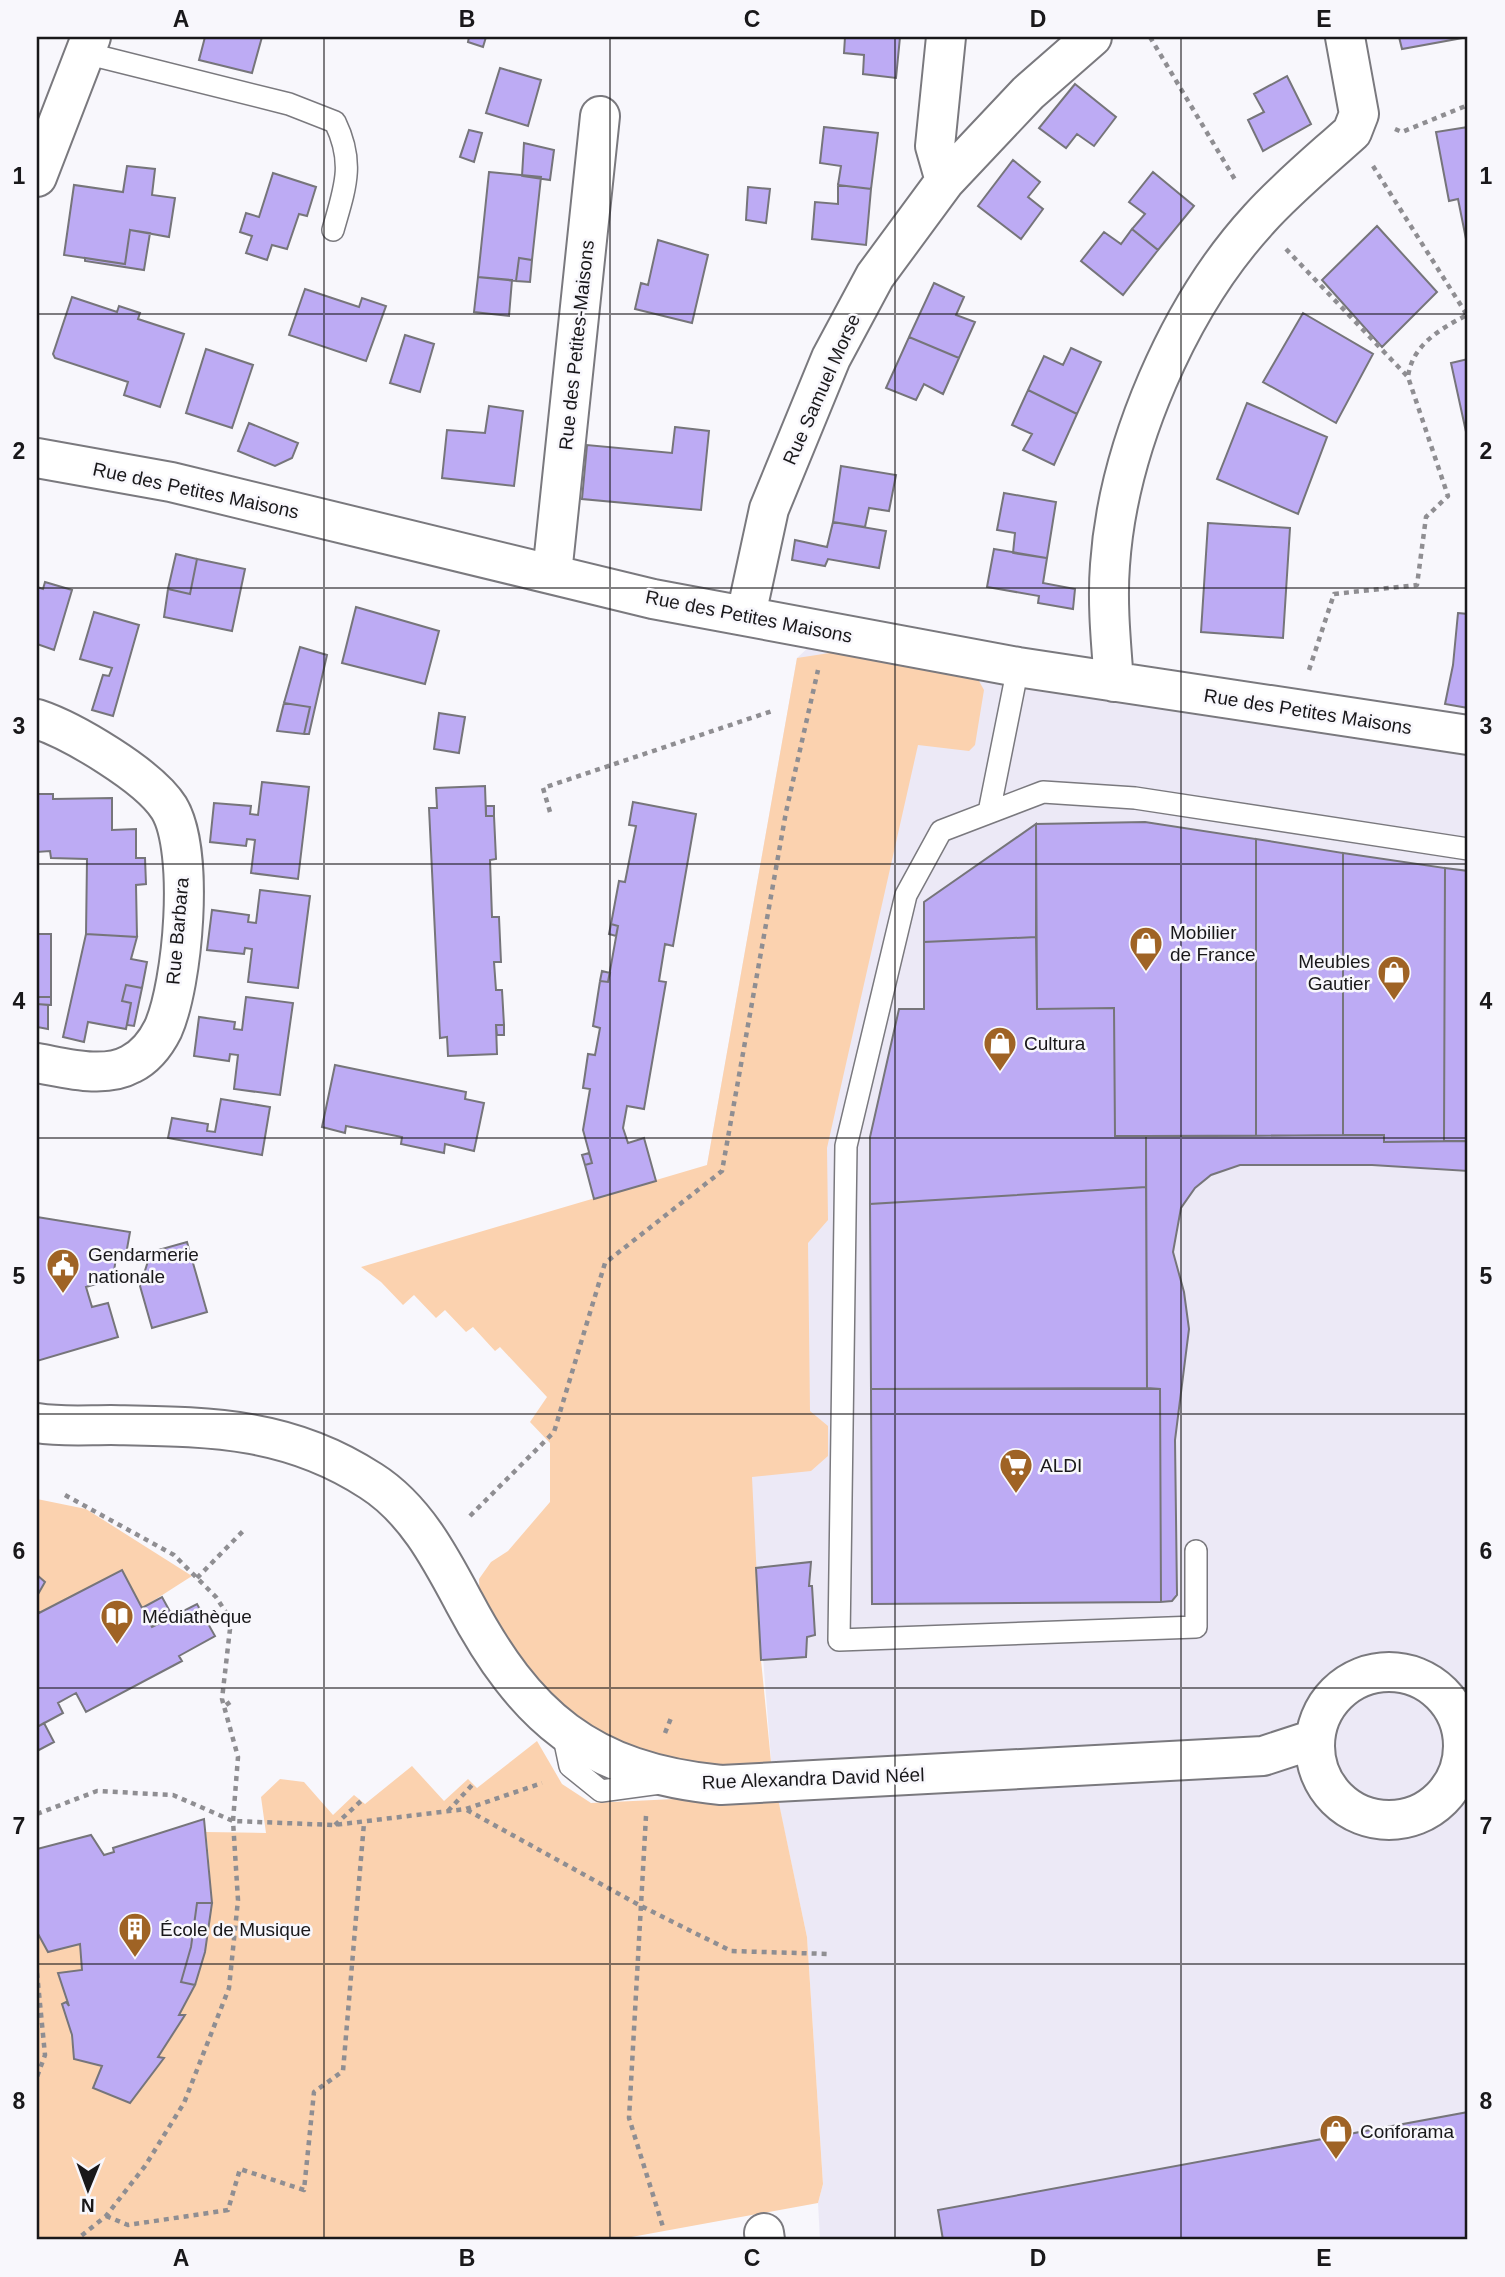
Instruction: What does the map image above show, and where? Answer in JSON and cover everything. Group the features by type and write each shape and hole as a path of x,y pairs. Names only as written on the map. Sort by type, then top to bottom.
{"street":[{"path":"945,181 935,146 946,37"},
{"name":"Rue Samuel Morse","path":"746,615 769,509 831,358 874,276 945,181 1028,93 1092,37"},
{"path":"1114,682 1110,564 1125,474 1160,375 1204,291 1258,219 1355,123 1345,37"},
{"path":"37,177 88,45"},
{"name":"Rue des Petites-Maisons","path":"552,574 600,116"},
{"name":"Rue des Petites Maisons","path":"37,458 171,482 653,599 1018,667 1468,735"},
{"name":"Rue Barbara","path":"37,719 74,734 102,752 156,794 168,808 180,844 183,894 181,942 169,1010 156,1042 130,1065 112,1070 93,1072 37,1063"},
{"name":"Rue Alexandra David Néel","path":"37,1423 229,1429 293,1442 349,1468 392,1497 427,1537 482,1637 566,1749 616,1761 658,1780 721,1785 1264,1756 1315,1739"},
{"path":"1385,1672 1407,1674 1456,1698 1455,1714 1462,1735 1462,1775 1428,1810 1408,1818 1384,1820 1360,1815 1340,1802 1325,1784 1316,1762 1315,1739 1320,1718 1331,1700 1346,1686 1365,1676 1385,1672"}],"lane":[{"path":"88,45 289,104 335,122 346,145 348,174 332,230"},
{"path":"989,812 1018,667"},
{"path":"1196,1551 1196,1627 839,1640 846,1146 906,895 941,831 1043,792 1135,798 1468,849"}],"path":[{"path":"1150,37 1258,219 1408,377 1448,496 1426,517 1417,585 1335,594 1299,710"},
{"path":"1355,123 1402,132 1468,105"},
{"path":"1355,123 1468,315 1436,331 1410,361 1408,377"},
{"path":"470,1517 554,1432 605,1263 722,1171 786,812 827,630"},
{"path":"550,812 544,788 775,710"},
{"path":"65,1495 174,1555 216,1597 230,1620 222,1699 226,1705 238,1757 233,1821 238,1900 229,1988 184,2103 145,2166 106,2216 76,2240"},
{"path":"197,1578 245,1529"},
{"path":"226,1705 233,1700"},
{"path":"663,2227 629,2118 639,1905 658,1780 671,1717"},
{"path":"37,1814 97,1791 173,1795 233,1821 334,1825 364,1823 466,1809 561,1776 566,1749"},
{"path":"447,1812 473,1784"},
{"path":"334,1825 361,1801"},
{"path":"466,1809 639,1905 731,1951 829,1954"},
{"path":"106,2216 128,2225 228,2210 240,2169 304,2190 314,2092 343,2071 364,1823"},
{"path":"37,1973 45,2055 37,2077"}],"shaded area":[{"path":"827,630 1468,735 1468,2240 820,2240 818,2203 823,2184 807,1937 772,1772 756,1568 707,1165 797,658"},
{"path":"836,652 970,676 979,681 984,690 975,745 969,751 918,745 827,1148 828,1220 808,1243 810,1411 828,1426 828,1456 811,1471 752,1477 761,1660 772,1772 710,1774 612,1744 563,1713 516,1666 480,1604 479,1579 491,1562 508,1551 550,1502 550,1443 530,1422 547,1397 500,1347 495,1351 473,1327 466,1332 445,1310 436,1318 414,1295 403,1305 381,1282 361,1267 707,1165 797,658"},
{"path":"37,1499 86,1509 192,1576 142,1608 39,1613 37,1596 45,1582 37,1575"},
{"path":"537,1741 562,1784 591,1803 777,1794 807,1937 823,2184 818,2203 615,2240 37,2240 37,1932 48,1952 80,1944 82,1970 58,1973 69,2006 66,2003 74,2058 102,2066 94,2088 130,2103 164,2059 158,2057 185,2016 179,2015 199,1971 209,1926 210,1880 206,1832 266,1833 261,1797 280,1779 304,1782 333,1815 354,1795 365,1804 412,1766 444,1801 468,1779 477,1788"}],"building":[{"path":"205,37 262,37 252,73 199,60"},
{"path":"469,37 486,37 483,47 468,42"},
{"path":"845,37 900,37 896,78 863,74 864,55 844,53"},
{"path":"1399,37 1468,37 1402,49"},
{"path":"500,68 541,80 528,126 486,113"},
{"path":"1287,76 1311,124 1263,151 1248,120 1264,112 1254,94"},
{"path":"1075,84 1116,117 1094,146 1077,134 1066,148 1039,128"},
{"path":"824,127 878,133 871,189 838,185 841,166 820,163"},
{"path":"1468,127 1468,249 1458,199 1449,201 1436,132"},
{"path":"469,130 482,133 474,162 460,157"},
{"path":"524,143 554,150 550,180 522,176"},
{"path":"1013,160 1040,182 1028,197 1043,209 1021,239 978,206"},
{"path":"127,166 155,169 152,195 175,198 169,237 130,230 125,264 64,255 74,185 123,192"},
{"path":"489,172 541,177 532,260 519,258 516,281 478,277"},
{"path":"1153,172 1194,206 1158,250 1132,229 1145,214 1129,202"},
{"path":"273,173 316,187 307,216 299,214 287,249 272,245 267,260 246,253 252,236 240,232 246,213 259,217"},
{"path":"838,185 871,189 866,245 812,239 815,202 838,204"},
{"path":"748,187 770,189 766,223 746,220"},
{"path":"1377,226 1437,292 1382,347 1322,280"},
{"path":"1132,229 1158,250 1123,295 1081,261 1104,232 1121,244"},
{"path":"130,230 150,233 144,270 85,261 85,258 125,264"},
{"path":"658,240 708,255 692,323 635,309 641,283 648,285"},
{"path":"519,258 532,260 530,282 516,281"},
{"path":"478,277 512,280 509,316 474,312"},
{"path":"934,283 964,297 956,315 975,322 959,358 909,337"},
{"path":"305,289 359,307 362,298 386,306 366,361 289,335"},
{"path":"72,297 117,312 119,306 140,313 138,319 184,334 160,407 124,395 128,382 55,358 53,354"},
{"path":"1303,313 1373,354 1336,423 1263,382"},
{"path":"405,335 434,344 420,392 390,383"},
{"path":"909,337 959,358 943,394 924,384 916,400 886,388"},
{"path":"1071,348 1101,362 1077,414 1028,390 1044,356 1063,365"},
{"path":"206,349 253,365 232,428 186,413"},
{"path":"1468,359 1468,441 1451,363"},
{"path":"1028,390 1077,414 1054,465 1023,450 1032,434 1012,425"},
{"path":"1247,403 1327,437 1298,514 1217,479"},
{"path":"489,406 523,411 514,486 442,478 447,430 485,433"},
{"path":"249,423 298,443 292,458 275,466 238,451"},
{"path":"675,427 709,431 701,510 582,499 587,445 672,453"},
{"path":"841,466 896,475 889,511 869,508 865,527 833,522"},
{"path":"1004,493 1056,502 1047,558 1013,553 1015,533 997,530"},
{"path":"833,522 886,531 879,568 828,559 825,566 792,560 795,540 827,547"},
{"path":"1208,523 1290,528 1283,638 1201,632"},
{"path":"994,549 1047,558 1043,583 1075,589 1073,609 1038,603 1039,596 987,587"},
{"path":"176,554 197,559 190,594 168,589"},
{"path":"197,559 245,569 232,631 164,617 168,589 190,594"},
{"path":"45,582 72,590 54,650 37,644 37,587 43,589"},
{"path":"356,607 439,631 425,684 342,663"},
{"path":"94,612 139,625 113,716 92,710 103,675 109,676 112,668 80,659"},
{"path":"1458,613 1468,614 1468,708 1445,704 1453,665"},
{"path":"300,647 327,655 309,734 304,734 310,707 284,703"},
{"path":"284,703 310,707 304,734 277,731"},
{"path":"439,713 465,717 459,753 434,749"},
{"path":"262,782 309,787 298,879 251,873 255,840 247,839 246,846 210,842 214,803 251,806 250,814 258,815"},
{"path":"485,786 486,816 494,816 496,859 490,860 492,917 499,917 501,962 494,962 496,990 502,990 504,1025 496,1025 497,1054 448,1056 447,1037 440,1038 429,808 437,808 436,788"},
{"path":"37,794 53,794 53,799 112,798 112,830 136,829 136,858 145,858 146,884 136,885 137,937 86,934 87,859 51,858 50,851 37,852"},
{"path":"633,802 696,814 673,946 665,944 659,981 666,982 644,1109 627,1106 623,1128 628,1143 644,1138 656,1181 594,1199 585,1165 592,1163 583,1130 590,1089 583,1088 588,1054 595,1055 600,1028 593,1026 600,981 608,982 618,926 611,924 619,881 625,882 636,826 629,825"},
{"path":"486,806 494,806 494,816 486,816"},
{"name":"Mobilier de France","path":"1145,822 1256,839 1256,1136 1115,1136 1114,1008 1037,1009 1036,824"},
{"path":"1036,824 1036,937 924,942 924,902"},
{"path":"1256,839 1343,853 1343,1135 1256,1136"},
{"name":"Meubles Gautier","path":"1343,853 1445,868 1444,1141 1384,1142 1384,1135 1343,1135"},
{"path":"1445,868 1468,871 1468,1141 1444,1141"},
{"path":"260,890 310,896 298,988 248,982 252,949 245,948 244,954 207,950 212,910 249,915 248,922 256,923"},
{"path":"611,924 618,926 616,936 609,934"},
{"path":"37,934 51,934 51,997 37,997"},
{"path":"86,934 137,937 131,959 147,962 142,988 126,985 122,1001 131,1003 126,1029 88,1022 84,1042 63,1037"},
{"name":"Cultura","path":"1036,937 1037,1009 1114,1008 1115,1136 1146,1136 1146,1187 870,1204 870,1137 899,1009 924,1009 924,942"},
{"path":"602,971 610,973 608,982 600,981"},
{"path":"126,985 142,988 134,1026 127,1025 131,1003 122,1001"},
{"path":"37,997 51,997 51,1005 37,1004"},
{"path":"246,997 293,1003 280,1095 234,1089 238,1055 230,1054 229,1061 194,1056 199,1017 235,1022 234,1029 242,1030"},
{"path":"37,1004 48,1005 48,1029 37,1027"},
{"path":"496,1025 504,1025 504,1035 497,1035"},
{"path":"335,1065 466,1092 465,1099 484,1103 474,1151 445,1144 444,1153 401,1144 402,1137 346,1126 345,1133 322,1127"},
{"path":"221,1099 270,1107 262,1155 168,1138 172,1118 208,1124 207,1131 215,1132"},
{"path":"1384,1135 1384,1142 1468,1141 1468,1171 1372,1165 1240,1165 1211,1175 1195,1188 1181,1208 1173,1252 1184,1292 1189,1329 1175,1440 1177,1595 1172,1601 1161,1602 1160,1389 1147,1388 1146,1136"},
{"path":"589,1153 592,1163 585,1165 582,1155"},
{"path":"1146,1187 1147,1388 871,1389 870,1204"},
{"name":"Gendarmerie nationale","path":"37,1217 130,1232 125,1260 116,1257 113,1279 86,1287 92,1307 108,1303 118,1337 37,1361"},
{"path":"187,1242 207,1312 152,1328 140,1286 151,1252"},
{"name":"ALDI","path":"871,1389 1160,1389 1161,1602 872,1604"},
{"path":"811,1562 809,1586 812,1586 815,1635 807,1637 806,1657 761,1660 756,1568"},
{"name":"Médiathèque","path":"122,1570 152,1627 197,1604 215,1636 179,1656 182,1661 86,1712 76,1693 58,1703 63,1713 37,1727 37,1608 39,1613"},
{"path":"37,1575 45,1582 37,1596"},
{"path":"162,1597 173,1617 152,1627 142,1608"},
{"path":"44,1723 54,1742 37,1751 37,1727"},
{"name":"École de Musique","path":"204,1819 212,1903 197,1903 191,1947 181,1982 195,1985 179,2015 185,2015 158,2057 164,2058 130,2103 93,2088 102,2066 74,2059 72,2035 62,2004 66,2002 69,2006 58,1973 82,1970 80,1944 48,1952 37,1932 37,1849 91,1835 104,1855 114,1852 113,1848"},
{"path":"197,1903 212,1903 205,1952 195,1985 181,1982 191,1947"},
{"name":"Conforama","path":"1468,2112 1468,2240 943,2240 938,2210"}],"place":[{"name":"Mobilier de France","path":"1146,973"},
{"name":"Meubles Gautier","path":"1394,1002"},
{"name":"Cultura","path":"1000,1073"},
{"name":"Gendarmerie nationale","path":"63,1295"},
{"name":"ALDI","path":"1016,1495"},
{"name":"Médiathèque","path":"117,1646"},
{"name":"École de Musique","path":"135,1959"},
{"name":"Conforama","path":"1336,2161"}]}
